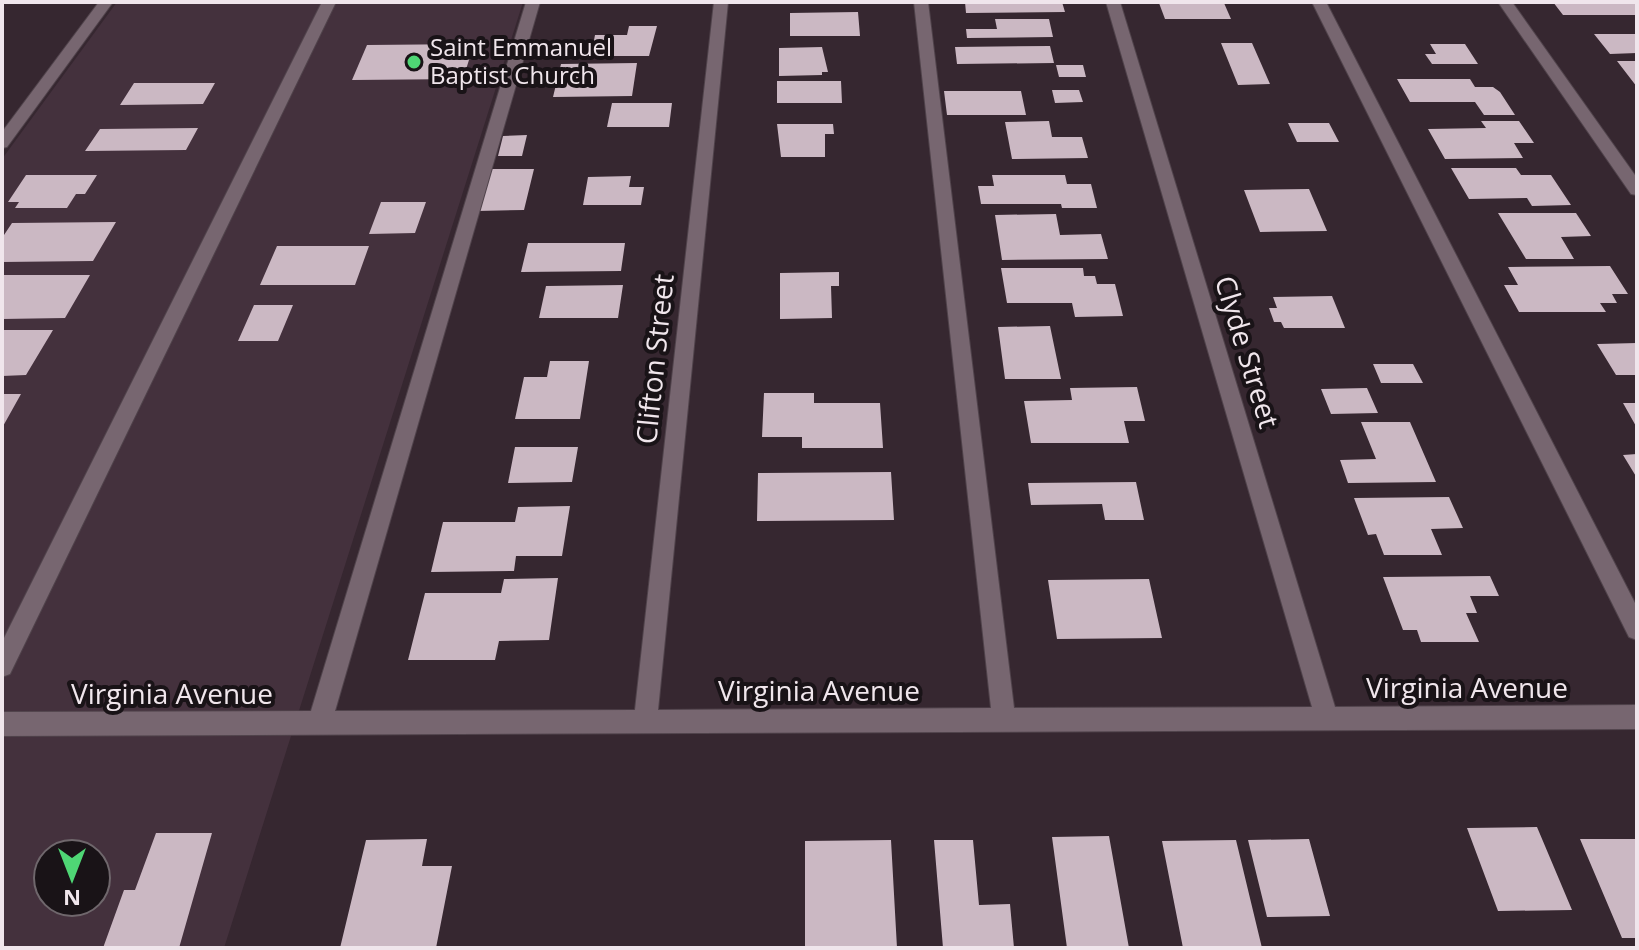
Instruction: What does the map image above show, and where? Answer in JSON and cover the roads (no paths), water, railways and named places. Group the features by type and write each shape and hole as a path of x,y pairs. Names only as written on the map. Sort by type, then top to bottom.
{"street":[{"path":"2,143 106,2"},
{"path":"2,666 329,2"},
{"path":"319,724 533,2"},
{"name":"Clifton Street","path":"645,723 721,2"},
{"path":"921,2 1004,720"},
{"name":"Clyde Street","path":"1113,2 1327,719"},
{"path":"1319,2 1637,630"},
{"path":"1505,2 1637,190"},
{"name":"Virginia Avenue","path":"2,724 1637,717"}],"place":[{"name":"Saint Emmanuel Baptist Church","path":"414,62"}]}
